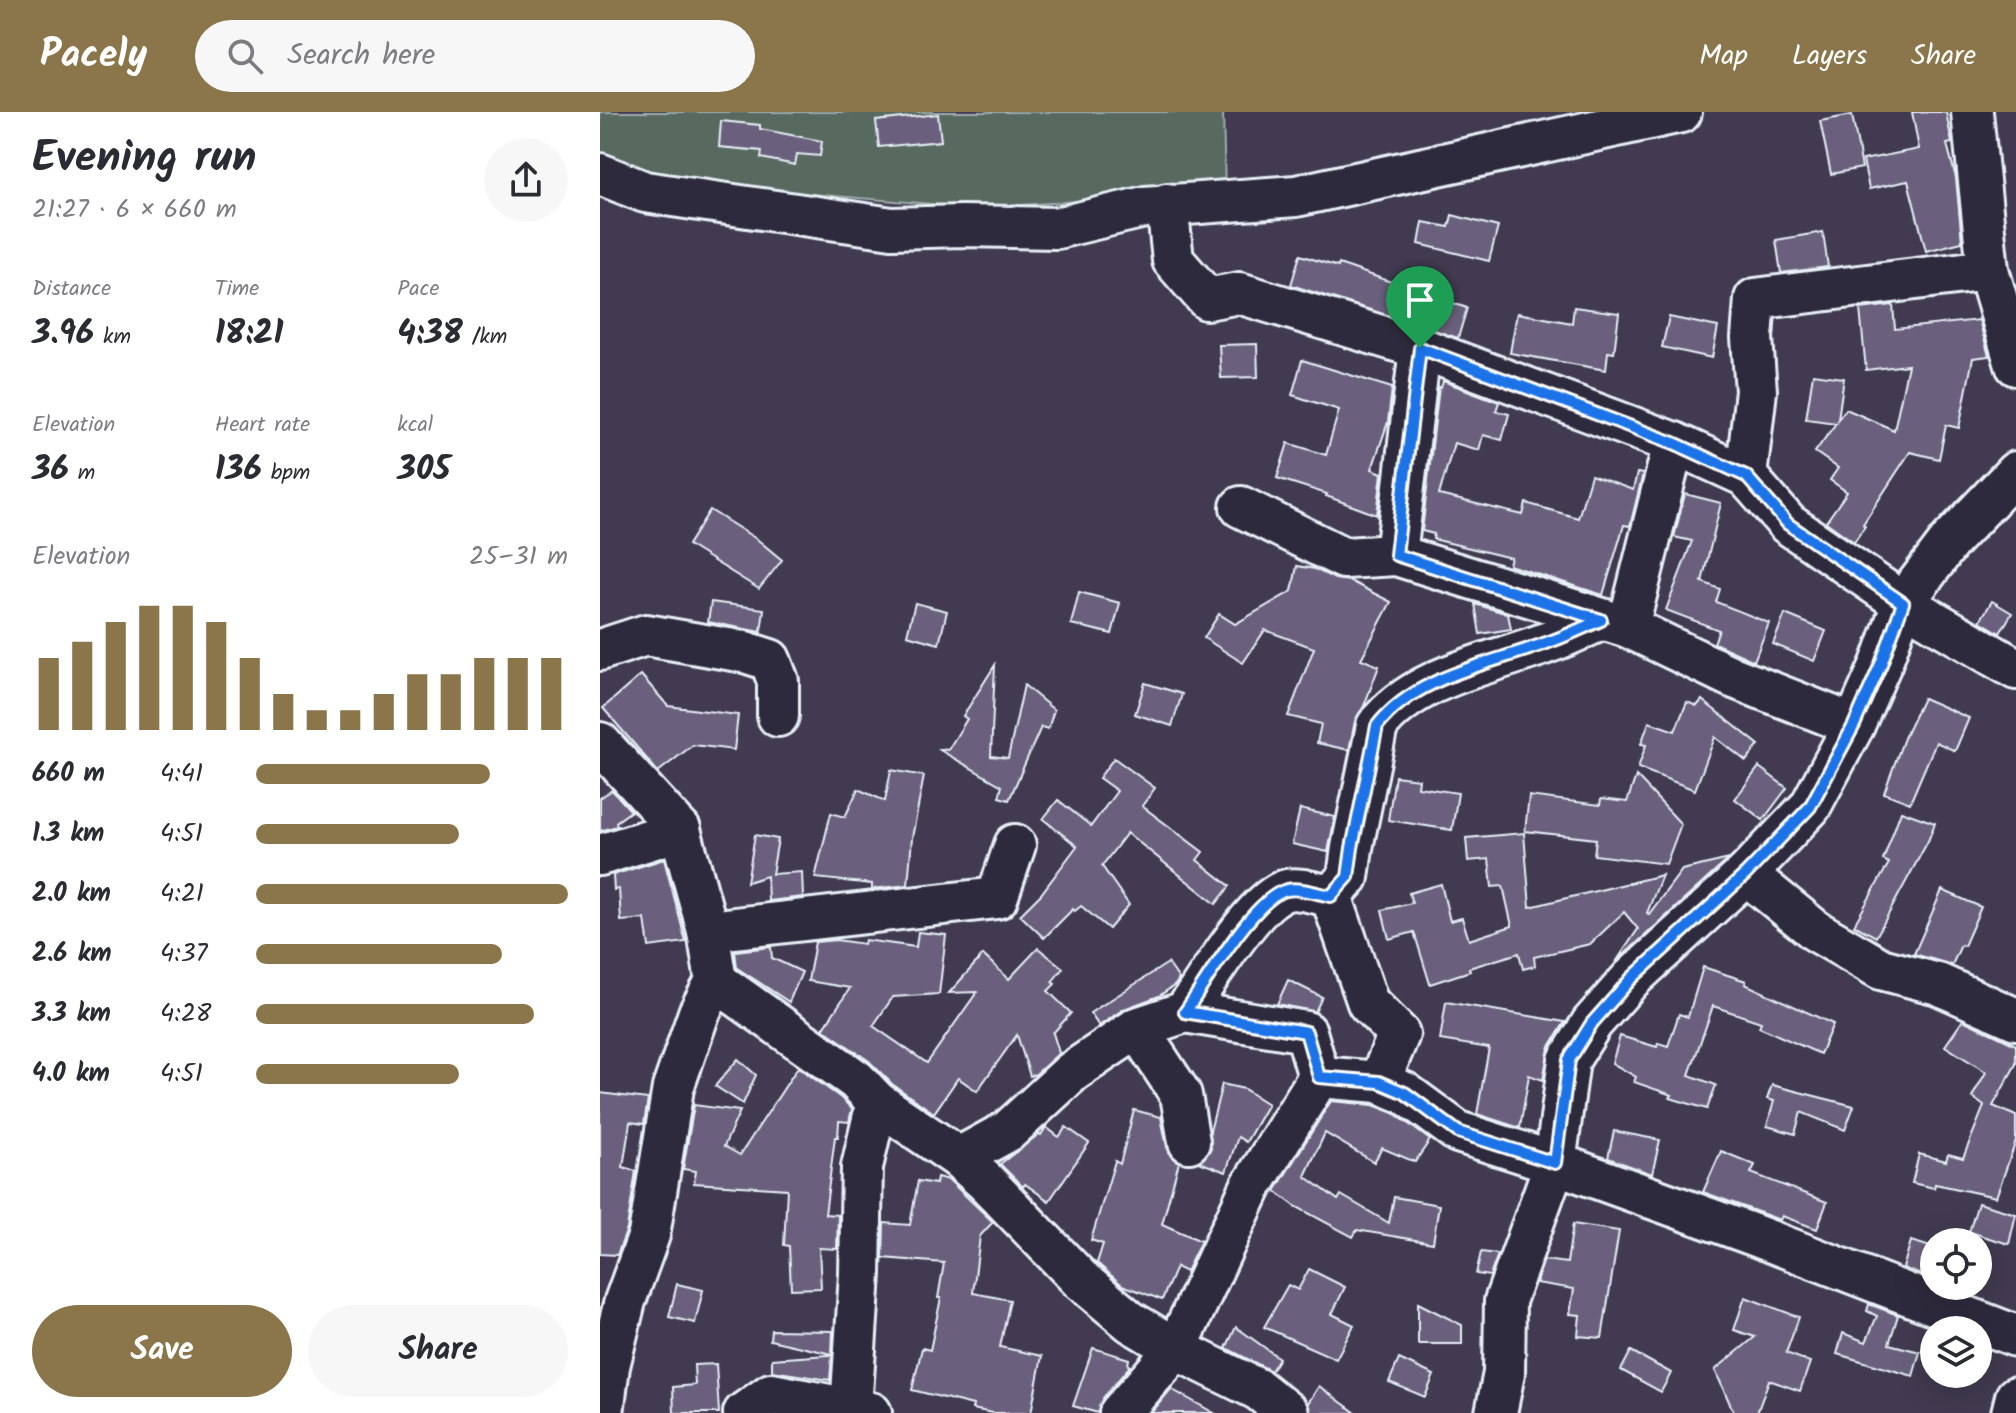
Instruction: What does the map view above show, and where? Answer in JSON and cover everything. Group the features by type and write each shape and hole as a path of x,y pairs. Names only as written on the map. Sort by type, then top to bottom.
{"street":[{"path":"600,174 645,192 892,228 1057,228 1167,204 1296,196 1681,112"},
{"path":"1972,112 1988,270 2016,365"},
{"path":"1167,204 1173,260 1207,299 1239,293 1420,348 1674,443 1746,476 1788,524 1903,603 2016,669"},
{"path":"1746,476 1756,391 1752,338 1755,299 1988,270"},
{"path":"1396,555 1420,348"},
{"path":"1614,623 1674,443"},
{"path":"1496,1413 1504,1373 1505,1301 1555,1163 1569,1060 1592,1023 1631,979 1746,874 1810,807 1854,725 1903,603 1950,541 2016,472"},
{"path":"1241,507 1344,558 1396,555 1614,623 1732,677 1854,725"},
{"path":"1331,896 1348,877 1377,726 1388,711 1416,692 1457,673 1614,623"},
{"path":"600,650 646,635 745,652 770,660 778,681 778,716"},
{"path":"600,743 680,830 708,931 716,981 699,1013 673,1088 649,1235 625,1301 609,1366 603,1413"},
{"path":"600,855 680,830"},
{"path":"708,931 997,898 1015,845"},
{"path":"1746,874 1816,931 1881,969 1938,984 2016,1019"},
{"path":"1185,1012 1268,898 1289,889 1331,896"},
{"path":"1331,896 1368,1003 1399,1034 1379,1082"},
{"path":"716,981 856,1080 877,1102 959,1158 1081,1280 1131,1322 1176,1349 1259,1390 1288,1413"},
{"path":"959,1158 1008,1131 1072,1072 1137,1028 1185,1012 1306,1032 1319,1077 1251,1187 1176,1349 1120,1413"},
{"path":"1137,1028 1181,1095 1189,1142"},
{"path":"1319,1077 1379,1082 1405,1093 1458,1132 1555,1163 1754,1235 2016,1336"},
{"path":"744,1413 771,1394 861,1411 862,1167 877,1102"},
{"path":"2012,1413 2016,1397"}],"green space":[{"path":"600,112 1223,112 1225,191 980,208 639,180 600,166"}],"building":[{"path":"1912,112 1946,112 1952,143 1947,144 1956,178 1962,242 1926,251 1908,181 1869,189 1863,160 1919,149"},
{"path":"938,114 941,141 879,147 876,121"},
{"path":"1852,115 1862,168 1831,174 1820,121"},
{"path":"721,121 760,125 760,129 822,141 820,156 797,154 795,165 761,158 762,151 719,147"},
{"path":"1452,215 1498,227 1489,261 1419,244 1423,222 1449,227"},
{"path":"1823,232 1828,267 1781,273 1776,240"},
{"path":"1300,255 1338,267 1339,264 1467,308 1458,338 1291,285"},
{"path":"1893,305 1895,329 1979,320 1989,356 1973,358 1959,428 1946,425 1939,459 1910,452 1854,542 1826,522 1847,492 1830,480 1838,468 1815,452 1836,423 1806,419 1813,374 1844,378 1838,419 1846,409 1894,430 1908,365 1866,370 1860,309"},
{"path":"1574,307 1619,313 1614,353 1608,352 1606,370 1510,353 1517,313 1572,323"},
{"path":"1669,317 1718,327 1712,358 1662,347"},
{"path":"1257,344 1258,377 1221,378 1219,345"},
{"path":"1302,360 1392,388 1388,422 1372,469 1382,473 1377,515 1277,478 1288,443 1326,455 1339,410 1292,395"},
{"path":"1443,381 1499,402 1496,411 1509,414 1502,440 1483,435 1479,450 1454,443 1439,495 1523,515 1526,503 1578,518 1591,475 1633,490 1637,473 1643,474 1630,526 1624,525 1603,595 1509,565 1511,558 1433,539 1434,534 1422,531 1439,387"},
{"path":"1685,494 1721,503 1702,582 1720,589 1716,602 1769,623 1754,661 1714,643 1719,630 1666,610 1692,541 1674,537"},
{"path":"710,510 758,540 782,560 759,589 688,545"},
{"path":"1297,566 1350,581 1391,602 1361,659 1379,666 1355,721 1349,750 1317,743 1321,724 1288,716 1314,648 1265,630 1243,663 1204,638 1219,614 1235,624 1292,591"},
{"path":"1079,592 1120,603 1112,634 1071,624"},
{"path":"1992,601 2012,613 2000,633 1980,621"},
{"path":"711,602 764,609 761,632 708,622"},
{"path":"915,603 947,611 939,644 907,635"},
{"path":"1475,604 1508,614 1511,629 1480,634"},
{"path":"1785,614 1826,631 1814,661 1773,644"},
{"path":"995,665 991,756 1008,758 1024,685 1054,710 1048,729 1041,727 1009,800 999,797 1002,786 938,749 948,750 967,719 963,716"},
{"path":"641,675 668,706 738,715 734,750 693,745 658,772 603,708"},
{"path":"1145,683 1182,694 1172,726 1135,714"},
{"path":"1923,698 1969,718 1955,751 1936,742 1910,803 1884,793"},
{"path":"1702,700 1759,745 1746,761 1715,737 1695,790 1638,768 1646,745 1641,744 1649,722 1675,731 1687,702 1697,706"},
{"path":"1114,758 1155,788 1142,806 1203,852 1197,860 1230,886 1216,904 1127,833 1102,866 1129,905 1109,929 1081,906 1075,911 1073,909 1044,938 1020,915 1041,894 1077,846 1043,819 1058,800 1091,826 1117,791 1099,778"},
{"path":"1759,767 1787,788 1763,820 1735,799"},
{"path":"891,770 924,776 912,838 908,885 872,889 872,884 815,878 831,813 845,817 858,789 885,801"},
{"path":"1395,776 1419,779 1418,787 1458,793 1452,830 1388,820"},
{"path":"1636,776 1681,824 1666,864 1594,855 1596,839 1525,831 1529,796 1600,805 1601,799 1627,802"},
{"path":"612,790 631,811 616,822 617,826 600,831 600,798"},
{"path":"1300,809 1335,817 1328,852 1292,844"},
{"path":"1901,811 1935,823 1876,937 1854,925 1889,863 1883,860"},
{"path":"1524,833 1530,907 1662,875 1649,914 1682,870 1729,859 1616,962 1638,929 1624,912 1590,944 1534,957 1535,966 1523,969 1519,953 1430,984 1414,932 1389,939 1382,910 1412,903 1409,893 1441,884 1450,921 1462,918 1469,940 1512,926 1503,886 1492,887 1489,859 1468,861 1466,838"},
{"path":"755,835 778,839 772,874 802,872 803,897 768,901 767,876 747,882"},
{"path":"664,859 686,942 649,947 645,919 621,921 619,889 614,890 613,875"},
{"path":"1942,890 1981,907 1952,965 1914,954"},
{"path":"918,932 946,935 939,994 893,997 873,1026 927,1063 977,992 949,993 983,955 1009,979 1038,948 1063,968 1048,991 1071,1013 1053,1033 1059,1053 1030,1076 1017,1035 977,1091 958,1078 934,1113 823,1029 850,988 808,981 815,942 836,940 864,944 865,940 916,947"},
{"path":"771,947 772,958 802,972 789,1002 737,968 735,951"},
{"path":"1168,963 1179,979 1175,985 1159,996 1124,1009 1099,1026 1090,1013"},
{"path":"1703,967 1746,981 1745,984 1833,1024 1820,1054 1759,1027 1761,1022 1713,1006 1689,1075 1716,1085 1707,1109 1670,1098 1672,1095 1634,1082 1636,1077 1612,1063 1620,1036 1657,1047 1658,1043 1668,1046 1679,1014 1688,1017"},
{"path":"1288,980 1322,997 1315,1012 1277,1004"},
{"path":"1446,1002 1565,1022 1549,1048 1543,1080 1529,1075 1520,1128 1477,1114 1489,1048 1440,1040"},
{"path":"1963,1020 2016,1045 2016,1064 1993,1106 2016,1116 2016,1141 1996,1197 1935,1184 1934,1188 1912,1183 1919,1154 1946,1161 1948,1154 1963,1158 1984,1106 1972,1097 1986,1072 1945,1046"},
{"path":"738,1059 756,1075 743,1104 715,1086"},
{"path":"798,1067 852,1109 849,1122 839,1121 838,1137 835,1137 825,1214 838,1215 837,1249 819,1248 821,1288 791,1289 789,1246 784,1245 787,1189 694,1183 696,1171 683,1169 694,1105 740,1111 724,1146 740,1155"},
{"path":"1222,1084 1244,1089 1268,1104 1246,1142 1238,1137 1226,1172 1199,1162 1211,1149 1210,1131"},
{"path":"1772,1085 1854,1106 1845,1130 1801,1112 1795,1134 1767,1126 1774,1101 1767,1099"},
{"path":"600,1093 648,1099 644,1124 630,1122 623,1167 636,1171 627,1229 617,1255 600,1254"},
{"path":"1331,1101 1373,1105 1394,1113 1430,1140 1415,1162 1382,1148 1374,1162 1325,1133 1305,1176 1338,1200 1341,1195 1389,1223 1394,1197 1439,1205 1433,1243 1357,1230 1353,1237 1295,1206 1275,1191"},
{"path":"1134,1110 1161,1117 1167,1147 1171,1156 1179,1162 1162,1224 1201,1241 1186,1272 1176,1267 1162,1300 1122,1285 1097,1263 1103,1244 1091,1240 1115,1161 1120,1164"},
{"path":"1046,1127 1059,1137 1066,1127 1089,1143 1049,1201 1025,1184 1023,1187 1000,1164 1041,1135"},
{"path":"1614,1131 1660,1140 1652,1174 1608,1158"},
{"path":"1721,1151 1755,1165 1751,1173 1827,1202 1817,1229 1782,1216 1780,1220 1703,1192"},
{"path":"937,1177 949,1180 993,1222 980,1236 973,1293 1010,1300 1000,1347 1042,1356 1031,1413 993,1413 972,1409 973,1405 912,1390 922,1348 930,1350 941,1298 938,1298 944,1263 883,1258 884,1223 910,1225 918,1181 936,1184"},
{"path":"1978,1203 2016,1214 2009,1244 1992,1239 1992,1228 1970,1228"},
{"path":"1573,1224 1619,1231 1602,1338 1578,1336 1580,1315 1570,1314 1574,1289 1536,1283 1544,1260 1567,1263"},
{"path":"1911,1241 1920,1244 1920,1275 1903,1268"},
{"path":"1481,1252 1498,1254 1490,1276 1476,1274"},
{"path":"1309,1269 1345,1287 1332,1314 1354,1325 1336,1359 1264,1327 1288,1285 1298,1290"},
{"path":"677,1284 703,1290 695,1323 669,1317"},
{"path":"1745,1297 1799,1317 1786,1353 1810,1362 1800,1391 1769,1380 1757,1413 1734,1413 1715,1370 1755,1337 1734,1330"},
{"path":"1418,1303 1462,1325 1462,1344 1418,1344"},
{"path":"1869,1304 1898,1315 1889,1344 1920,1352 1913,1376 1837,1354 1843,1333 1866,1342 1877,1316 1867,1311"},
{"path":"1236,1327 1279,1358 1271,1371 1226,1348"},
{"path":"771,1330 833,1331 832,1354 770,1340"},
{"path":"1093,1348 1129,1359 1130,1366 1103,1398 1098,1413 1073,1406"},
{"path":"1631,1351 1671,1373 1661,1392 1621,1370"},
{"path":"832,1355 830,1380 772,1371 772,1359"},
{"path":"1399,1359 1434,1375 1425,1397 1389,1382"},
{"path":"716,1364 719,1413 674,1413 673,1387 695,1385 694,1365"},
{"path":"1319,1386 1356,1413 1310,1413 1308,1403"},
{"path":"1171,1389 1214,1413 1151,1413"}],"route":[{"path":"1420,348 1674,443 1746,476 1788,524 1903,603 1854,725 1810,807 1746,874 1631,979 1592,1023 1569,1060 1555,1163 1458,1132 1405,1093 1379,1082 1319,1077 1306,1032 1185,1012 1268,898 1289,889 1331,896 1348,877 1377,726 1388,711 1416,692 1457,673 1550,642 1601,620 1396,555 1420,348"}]}
